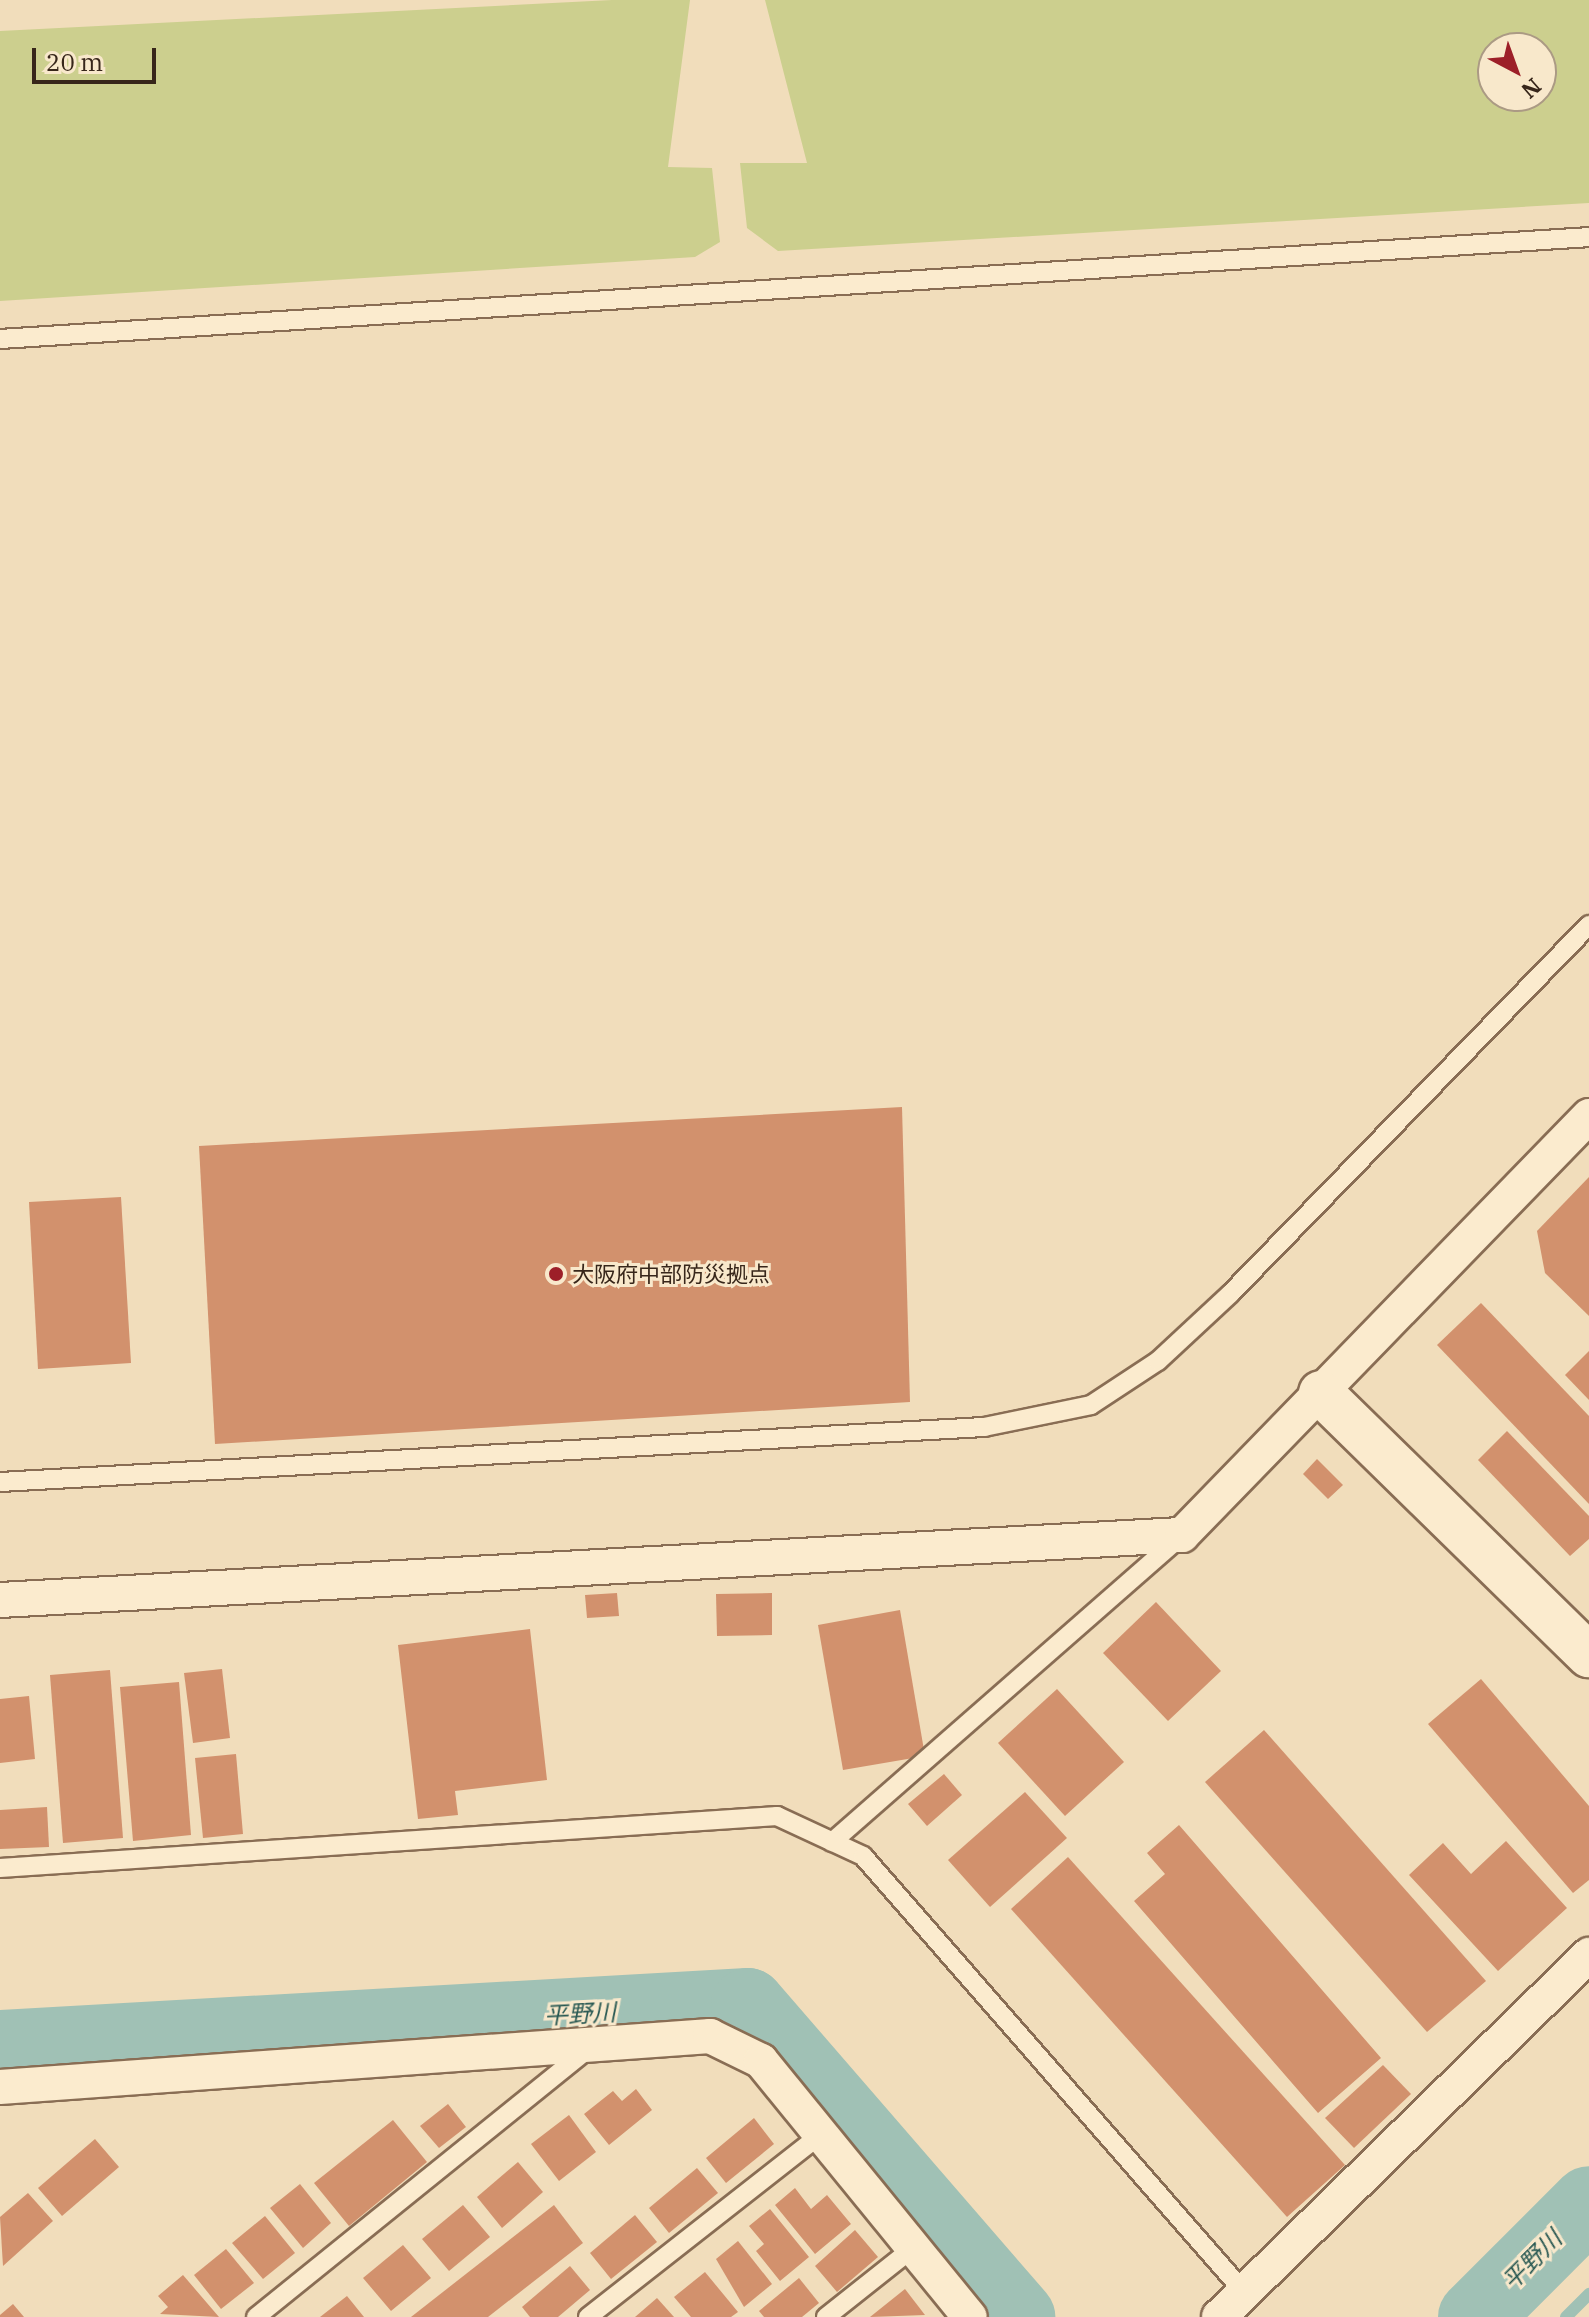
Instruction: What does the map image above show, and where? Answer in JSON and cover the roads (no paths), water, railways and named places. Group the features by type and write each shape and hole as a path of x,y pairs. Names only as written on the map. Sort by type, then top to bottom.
{"street":[{"path":"0,1600 1182,1535 1589,1116"},
{"path":"1321,1393 1589,1655"},
{"path":"1229,2308 1589,1955"},
{"path":"0,2087 710,2036 761,2061 970,2317"}],"lane":[{"path":"0,339 1589,237"},
{"path":"0,1482 984,1427 1091,1405 1158,1361 1230,1294 1589,925"},
{"path":"832,1842 1182,1535"},
{"path":"0,1868 777,1816 863,1856 1229,2308"},
{"path":"256,2317 595,2044"},
{"path":"588,2317 820,2135"},
{"path":"826,2317 913,2248"}],"waterway":[{"name":"平野川","path":"0,2047 748,2005 1018,2317"},
{"name":"平野川","path":"1475,2317 1589,2203"},
{"path":"1566,2317 1589,2294"}],"place":[{"name":"大阪府中部防災拠点","path":"556,1274"}]}
